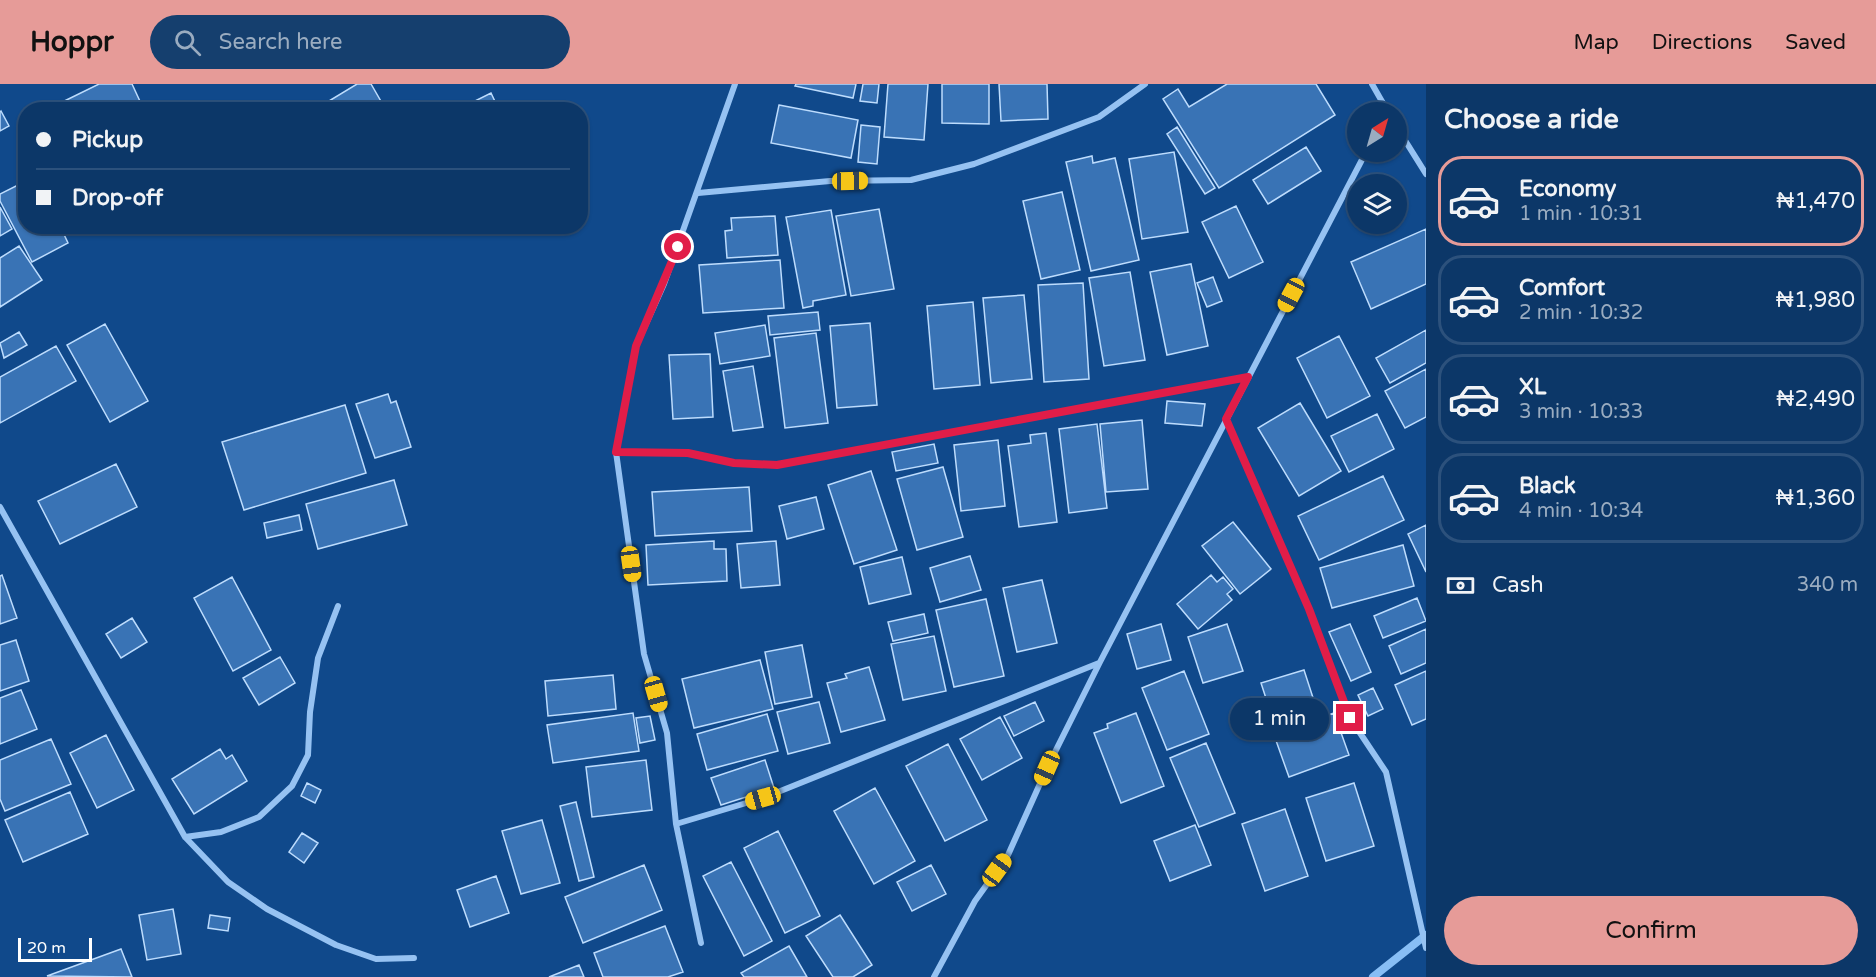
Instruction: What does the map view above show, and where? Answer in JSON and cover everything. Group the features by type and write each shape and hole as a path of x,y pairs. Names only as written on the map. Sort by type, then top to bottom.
{"street":[{"path":"701,943 676,824 667,733 644,654 616,452 636,346 664,284 699,193 735,84"},
{"path":"699,193 830,181 922,178 974,164 1099,117 1145,84"},
{"path":"1372,84 1382,102"},
{"path":"1407,144 1426,174"},
{"path":"934,977 975,901 1008,855 1047,768 1100,662 1361,162"},
{"path":"616,452 688,453 734,463 777,465 1248,377"},
{"path":"1226,419 1309,609 1350,718 1386,772 1426,948"},
{"path":"0,507 185,837 228,882 267,909 336,945 376,959 414,958"},
{"path":"185,837 221,832 259,817 292,786 308,755 310,712 318,658 338,606"},
{"path":"676,824 763,798 1100,662"}],"building":[{"path":"99,84 132,84 140,102 62,102"},
{"path":"357,84 371,84 381,102 327,102"},
{"path":"796,84 856,84 853,98 795,86"},
{"path":"863,84 879,84 877,103 860,101"},
{"path":"888,84 928,84 924,140 884,137"},
{"path":"942,84 989,84 989,124 942,123"},
{"path":"999,84 1047,84 1048,119 1001,121"},
{"path":"1227,84 1316,84 1335,115 1219,188 1163,99 1178,89 1189,107"},
{"path":"491,93 495,102 473,102"},
{"path":"779,105 858,120 851,158 771,143"},
{"path":"0,112 9,126 0,131"},
{"path":"861,125 880,127 877,164 858,162"},
{"path":"1177,127 1215,188 1205,194 1167,134"},
{"path":"1306,147 1321,171 1268,204 1253,180"},
{"path":"1174,152 1188,232 1142,239 1129,159"},
{"path":"1092,156 1093,163 1115,158 1139,260 1091,271 1066,162"},
{"path":"18,185 18,234 64,234 68,243 32,262 0,201 0,194"},
{"path":"1062,192 1080,270 1041,279 1023,201"},
{"path":"1236,206 1263,262 1229,278 1202,222"},
{"path":"0,207 12,229 0,236"},
{"path":"879,209 894,289 851,296 836,216"},
{"path":"831,210 846,295 813,301 813,306 803,308 786,217"},
{"path":"775,216 778,255 727,258 725,231 732,230 731,218"},
{"path":"1426,229 1426,284 1371,309 1351,262"},
{"path":"19,246 42,280 0,307 0,258"},
{"path":"780,260 784,308 703,313 699,265"},
{"path":"1191,264 1208,346 1167,355 1150,272"},
{"path":"1130,272 1145,360 1104,366 1089,278"},
{"path":"1213,277 1222,301 1207,307 1197,283"},
{"path":"1083,283 1089,379 1044,382 1038,285"},
{"path":"1024,295 1032,379 991,383 983,298"},
{"path":"973,302 980,385 934,389 927,306"},
{"path":"818,312 820,330 770,335 768,316"},
{"path":"870,323 877,405 837,408 830,326"},
{"path":"105,324 148,401 110,422 67,345"},
{"path":"765,325 770,356 720,364 715,333"},
{"path":"1426,330 1426,363 1390,383 1376,358"},
{"path":"19,332 27,345 4,358 0,343"},
{"path":"816,333 828,423 785,428 774,338"},
{"path":"1339,336 1370,396 1327,418 1297,358"},
{"path":"56,346 76,381 0,423 0,377"},
{"path":"710,354 713,417 673,419 669,355"},
{"path":"753,366 763,427 733,431 723,371"},
{"path":"1426,369 1426,417 1405,428 1385,391"},
{"path":"388,394 391,403 396,401 411,447 375,458 356,404"},
{"path":"1167,401 1205,404 1202,426 1165,423"},
{"path":"1300,403 1341,471 1299,496 1258,428"},
{"path":"345,405 366,473 244,510 222,442"},
{"path":"1377,414 1394,449 1349,472 1331,436"},
{"path":"1142,420 1148,489 1106,492 1100,424"},
{"path":"1097,424 1107,508 1069,513 1059,429"},
{"path":"1046,433 1057,522 1019,527 1008,446 1031,443 1030,435"},
{"path":"998,440 1005,506 961,511 954,445"},
{"path":"934,444 938,463 896,471 892,452"},
{"path":"116,464 137,507 60,544 38,501"},
{"path":"943,467 963,537 917,550 897,479"},
{"path":"871,471 897,550 854,564 828,485"},
{"path":"1383,476 1404,520 1319,560 1298,516"},
{"path":"394,480 407,525 318,549 306,504"},
{"path":"749,487 752,531 655,536 652,492"},
{"path":"816,497 824,529 787,539 779,506"},
{"path":"299,515 302,530 267,538 264,523"},
{"path":"1233,522 1271,569 1240,594 1202,546"},
{"path":"1426,525 1426,572 1408,534"},
{"path":"714,541 714,549 726,549 727,581 648,585 646,545"},
{"path":"776,541 780,585 741,588 737,544"},
{"path":"1403,545 1414,586 1332,608 1320,568"},
{"path":"970,556 981,590 940,602 930,568"},
{"path":"902,557 911,594 869,604 860,567"},
{"path":"2,575 17,618 0,624 0,576"},
{"path":"1211,575 1217,582 1223,577 1233,589 1227,594 1232,600 1198,629 1177,604"},
{"path":"232,577 271,650 233,671 194,598"},
{"path":"1042,580 1057,643 1017,652 1003,588"},
{"path":"1417,598 1426,621 1383,638 1374,616"},
{"path":"986,599 1004,676 954,687 936,610"},
{"path":"924,614 928,633 893,641 888,622"},
{"path":"132,618 147,642 121,658 106,634"},
{"path":"1161,624 1171,660 1137,669 1127,634"},
{"path":"1227,624 1243,671 1203,683 1188,637"},
{"path":"1350,624 1371,672 1351,681 1329,632"},
{"path":"1426,629 1426,663 1401,674 1389,646"},
{"path":"934,636 946,691 903,700 891,644"},
{"path":"16,640 29,681 0,691 0,645"},
{"path":"802,645 812,697 775,704 765,652"},
{"path":"280,657 295,683 259,705 243,678"},
{"path":"760,660 773,709 694,728 682,679"},
{"path":"869,667 885,720 841,732 827,683 847,678 845,674"},
{"path":"1304,670 1316,707 1273,720 1261,683"},
{"path":"1184,671 1209,734 1167,750 1142,688"},
{"path":"1426,671 1426,719 1412,725 1395,685"},
{"path":"613,675 616,709 548,716 545,681"},
{"path":"1373,688 1383,709 1368,716 1358,695"},
{"path":"21,690 37,729 0,744 0,698"},
{"path":"819,702 830,743 788,754 777,712"},
{"path":"1035,702 1044,721 1014,736 1004,716"},
{"path":"633,713 639,751 553,763 547,725"},
{"path":"1136,713 1164,786 1121,803 1094,733 1108,728 1107,724"},
{"path":"1334,713 1349,755 1289,777 1274,735"},
{"path":"767,714 778,751 707,770 697,734"},
{"path":"650,716 655,740 640,743 636,718"},
{"path":"1000,717 1022,758 982,780 960,739"},
{"path":"106,735 134,790 97,808 70,753"},
{"path":"51,739 71,784 5,811 0,799 0,760"},
{"path":"1206,743 1235,813 1199,827 1170,758"},
{"path":"948,744 987,820 945,841 906,766"},
{"path":"220,749 226,759 232,755 247,781 194,814 172,779"},
{"path":"646,760 652,810 592,817 586,767"},
{"path":"765,760 774,788 721,805 711,778"},
{"path":"307,783 321,790 315,803 301,796"},
{"path":"1354,783 1374,846 1326,861 1306,798"},
{"path":"875,788 915,861 874,884 834,811"},
{"path":"70,792 88,834 23,862 5,820"},
{"path":"576,802 594,877 579,881 560,806"},
{"path":"1285,809 1308,876 1265,891 1242,824"},
{"path":"542,820 560,883 521,894 502,831"},
{"path":"1195,825 1211,865 1170,881 1154,841"},
{"path":"778,831 820,916 785,933 744,848"},
{"path":"302,833 318,843 304,863 289,852"},
{"path":"731,862 772,941 744,956 703,876"},
{"path":"644,865 662,910 583,943 565,897"},
{"path":"931,865 946,894 912,911 897,882"},
{"path":"496,876 509,913 470,927 457,890"},
{"path":"173,909 181,954 147,960 139,915"},
{"path":"210,915 230,918 228,931 208,928"},
{"path":"840,915 872,965 853,977 833,977 806,936"},
{"path":"665,926 683,972 668,977 603,977 594,953"},
{"path":"789,946 807,977 744,977 741,973"},
{"path":"121,949 132,977 47,976"},
{"path":"579,965 584,977 549,977"}],"waterway":[{"path":"1373,977 1426,935"}],"route":[{"path":"678,247 636,346 616,452 688,453 734,463 777,465 1248,377 1226,419 1309,609 1350,718"}]}
